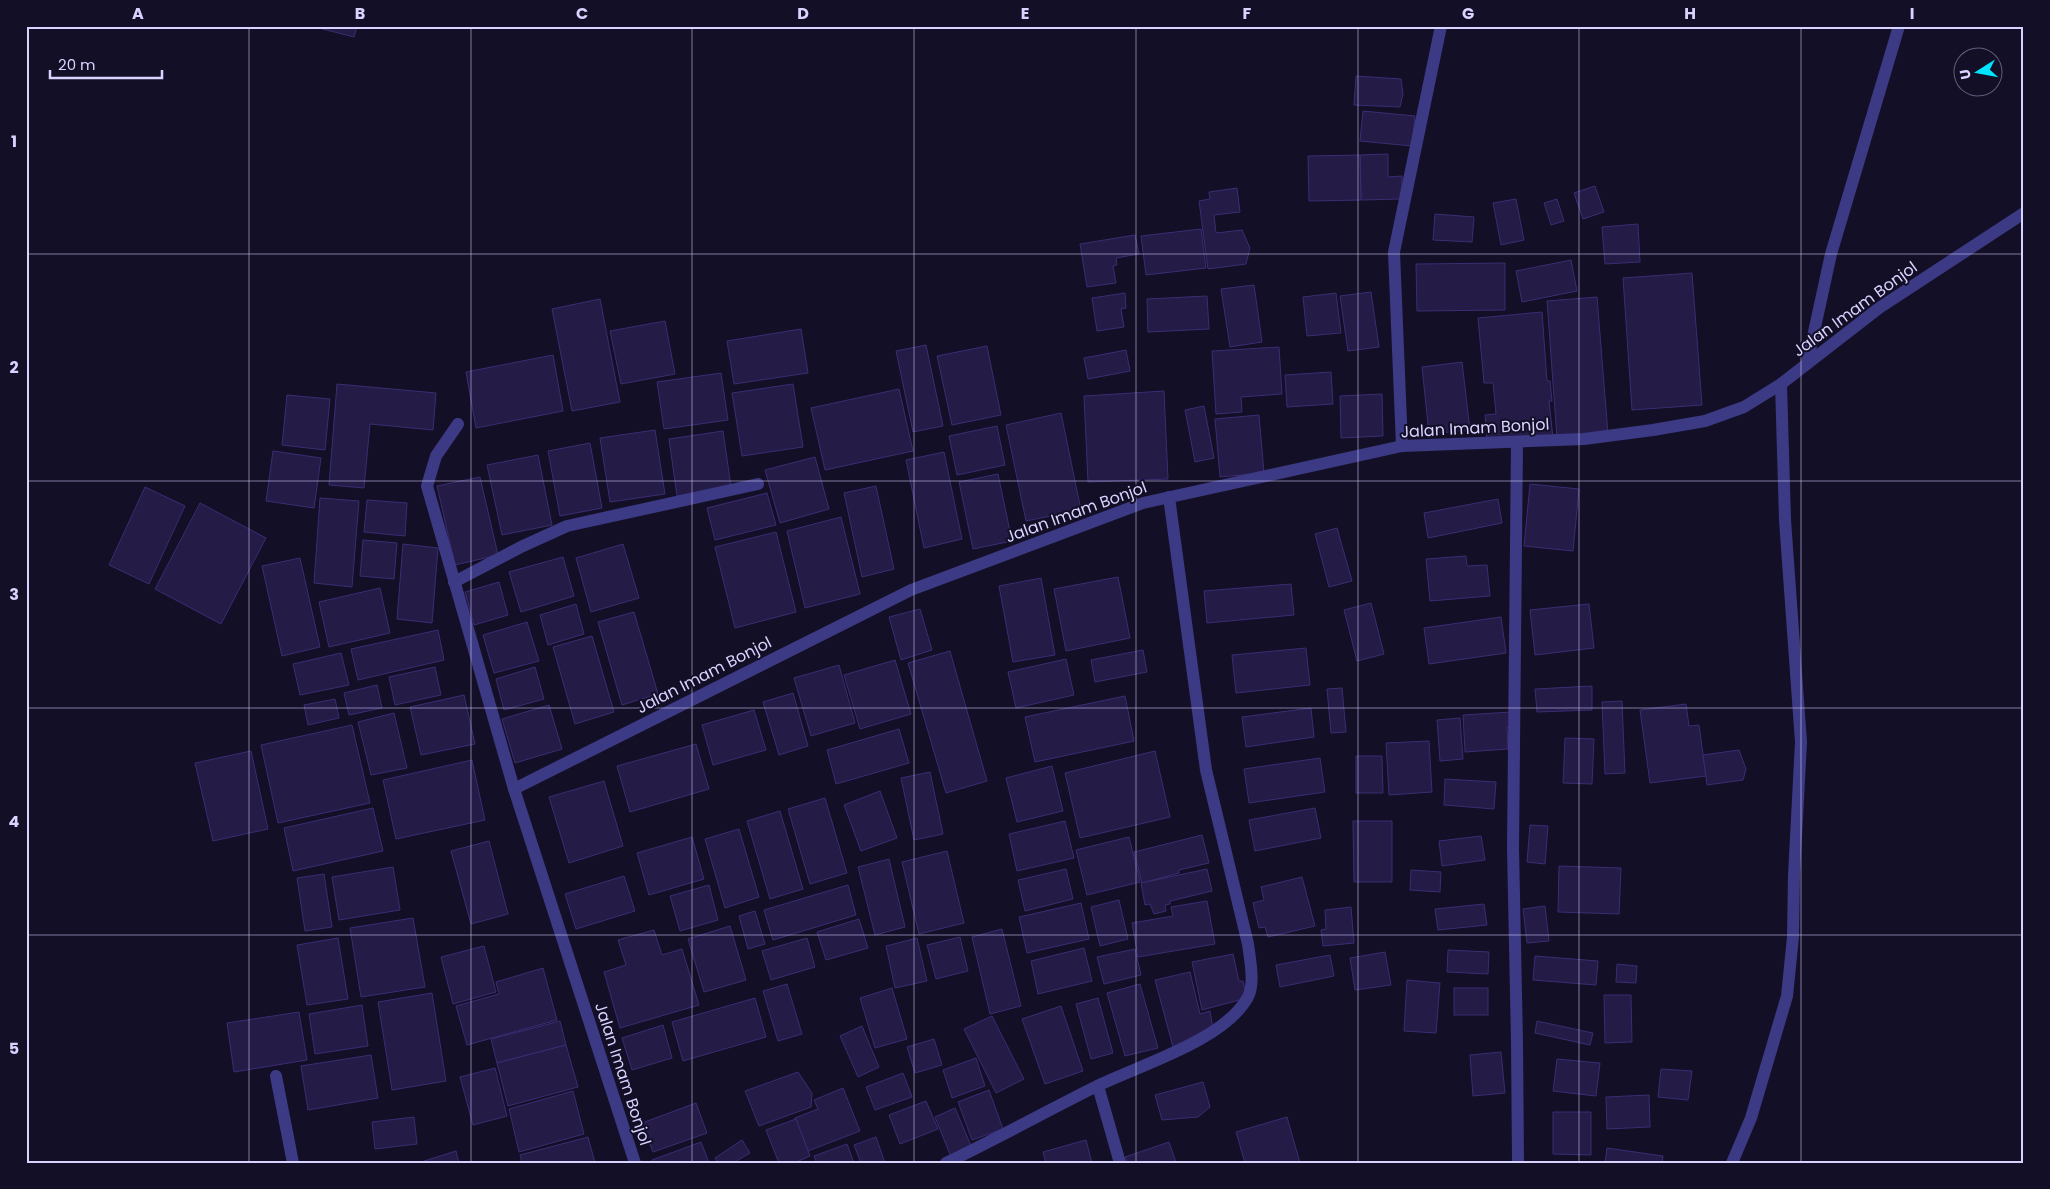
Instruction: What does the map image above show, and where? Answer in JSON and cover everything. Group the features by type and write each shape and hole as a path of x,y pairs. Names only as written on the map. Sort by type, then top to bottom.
{"street":[{"path":"1402,446 1394,252 1441,26"},
{"path":"1806,364 1831,254 1899,26"},
{"name":"Jalan Imam Bonjol","path":"635,1163 514,789 911,590 1143,502 1402,446 1584,439 1705,422 1744,407 1781,384 1879,308 2024,213"},
{"path":"1732,1163 1751,1118 1787,996 1793,937 1794,876 1801,742 1785,520 1781,384"},
{"path":"458,424 436,456 426,486 514,789"},
{"path":"1517,442 1513,848 1518,1042 1518,1163"},
{"path":"454,582 523,546 567,526 758,484"},
{"path":"946,1163 1098,1086 1208,1035 1233,1016 1249,996 1252,970 1248,944 1206,770 1169,497"},
{"path":"276,1076 293,1163"},
{"path":"1098,1086 1120,1163"}],"building":[{"path":"311,26 357,26 354,37"},
{"path":"1356,76 1401,79 1403,94 1400,107 1354,105"},
{"path":"1363,111 1415,116 1412,146 1360,141"},
{"path":"1388,154 1388,177 1402,176 1402,199 1361,200 1360,155"},
{"path":"1360,155 1361,200 1309,201 1308,156"},
{"path":"1595,186 1604,212 1583,219 1574,193"},
{"path":"1237,188 1240,212 1214,215 1216,233 1242,230 1250,248 1246,264 1208,269 1199,201 1210,199 1209,192"},
{"path":"1516,199 1524,240 1501,245 1493,203"},
{"path":"1557,199 1564,221 1551,225 1544,203"},
{"path":"1435,214 1474,217 1472,242 1433,240"},
{"path":"1638,224 1640,262 1605,264 1602,227"},
{"path":"1201,229 1206,268 1146,275 1141,236"},
{"path":"1135,235 1139,254 1116,258 1117,265 1113,266 1116,283 1087,287 1080,244"},
{"path":"1571,260 1577,291 1522,302 1516,271"},
{"path":"1505,263 1505,310 1417,311 1416,264"},
{"path":"1692,273 1702,405 1632,410 1623,278"},
{"path":"1254,285 1262,342 1230,347 1221,289"},
{"path":"1371,292 1379,347 1348,351 1340,296"},
{"path":"1125,293 1126,308 1121,309 1124,327 1097,331 1092,298"},
{"path":"1336,293 1341,333 1307,336 1303,297"},
{"path":"1207,296 1209,329 1148,332 1147,299"},
{"path":"1597,297 1608,434 1557,438 1547,301"},
{"path":"600,299 620,402 572,411 552,309"},
{"path":"1542,312 1547,381 1550,381 1552,401 1549,401 1553,438 1487,440 1485,415 1496,414 1493,383 1484,383 1478,318"},
{"path":"665,321 675,374 621,384 610,331"},
{"path":"801,329 808,373 734,384 727,341"},
{"path":"926,345 943,426 913,432 896,351"},
{"path":"987,346 1001,415 952,425 937,356"},
{"path":"1279,347 1282,394 1241,397 1242,412 1216,414 1212,351"},
{"path":"1126,350 1130,371 1088,379 1084,358"},
{"path":"553,355 563,411 476,428 466,372"},
{"path":"1462,362 1470,430 1429,434 1422,367"},
{"path":"1331,372 1333,404 1287,407 1285,375"},
{"path":"721,373 728,420 664,429 657,382"},
{"path":"337,384 436,393 433,430 370,424 364,488 329,485"},
{"path":"793,384 803,447 742,456 732,393"},
{"path":"899,389 913,451 825,470 811,408"},
{"path":"1164,391 1168,479 1088,482 1084,396"},
{"path":"1382,394 1383,436 1341,438 1340,396"},
{"path":"287,395 330,399 325,450 282,445"},
{"path":"1204,406 1214,458 1195,462 1185,410"},
{"path":"1061,413 1081,510 1026,521 1006,425"},
{"path":"1259,415 1264,473 1220,477 1215,419"},
{"path":"997,426 1005,465 957,475 949,436"},
{"path":"655,430 665,494 610,502 600,438"},
{"path":"723,431 731,487 677,496 669,439"},
{"path":"590,443 602,508 560,516 548,451"},
{"path":"273,451 321,458 314,508 266,501"},
{"path":"944,452 962,539 924,548 906,460"},
{"path":"538,455 552,525 502,535 487,465"},
{"path":"815,457 829,509 780,523 765,470"},
{"path":"998,474 1012,541 973,549 959,482"},
{"path":"480,477 498,555 455,565 437,486"},
{"path":"1530,484 1579,489 1573,551 1524,546"},
{"path":"876,486 894,569 862,577 844,493"},
{"path":"145,487 185,506 149,584 109,565"},
{"path":"767,493 776,525 715,540 707,508"},
{"path":"320,498 359,501 352,587 314,583"},
{"path":"1498,499 1502,523 1428,538 1424,513"},
{"path":"367,500 407,503 405,536 364,532"},
{"path":"200,503 266,538 221,624 155,589"},
{"path":"841,517 860,594 805,608 787,531"},
{"path":"1337,528 1352,581 1329,587 1315,534"},
{"path":"776,532 796,612 735,628 715,547"},
{"path":"363,540 397,543 394,579 360,576"},
{"path":"403,544 438,548 432,623 397,619"},
{"path":"623,544 639,598 591,612 576,558"},
{"path":"1466,556 1467,566 1487,565 1490,596 1430,601 1426,559"},
{"path":"563,557 574,596 521,612 509,572"},
{"path":"300,558 320,647 282,656 262,566"},
{"path":"1118,577 1130,638 1066,651 1054,589"},
{"path":"1041,578 1055,655 1013,662 999,586"},
{"path":"499,582 508,615 474,625 465,592"},
{"path":"1291,584 1294,615 1207,623 1204,591"},
{"path":"380,588 390,633 329,647 319,602"},
{"path":"1371,603 1384,654 1357,661 1344,610"},
{"path":"576,604 584,634 548,645 540,615"},
{"path":"1589,604 1594,648 1535,655 1530,610"},
{"path":"920,609 932,650 901,660 889,617"},
{"path":"634,612 658,694 622,705 598,622"},
{"path":"1501,617 1506,653 1429,664 1424,628"},
{"path":"527,622 539,661 494,673 483,635"},
{"path":"438,630 444,660 358,680 351,649"},
{"path":"592,636 614,712 575,724 553,647"},
{"path":"1306,648 1310,685 1236,693 1232,655"},
{"path":"1143,650 1147,672 1095,682 1091,660"},
{"path":"950,651 987,781 946,793 908,663"},
{"path":"341,653 349,685 300,695 293,664"},
{"path":"1066,659 1074,695 1016,708 1008,672"},
{"path":"895,660 911,714 860,729 844,675"},
{"path":"839,665 855,723 811,736 794,678"},
{"path":"435,667 441,695 395,705 389,677"},
{"path":"535,667 544,699 504,710 496,679"},
{"path":"377,685 382,708 349,715 344,693"},
{"path":"1592,686 1592,710 1537,712 1535,689"},
{"path":"1342,688 1346,732 1331,733 1327,689"},
{"path":"793,693 808,746 779,755 763,702"},
{"path":"464,695 475,744 421,755 410,707"},
{"path":"1125,696 1134,741 1035,762 1025,717"},
{"path":"335,699 339,718 308,725 304,705"},
{"path":"1622,701 1625,773 1605,774 1602,702"},
{"path":"1686,704 1689,726 1699,725 1706,776 1650,783 1640,710"},
{"path":"549,705 562,749 515,763 502,719"},
{"path":"1311,708 1314,737 1246,747 1242,717"},
{"path":"754,710 766,750 713,765 702,725"},
{"path":"1511,712 1512,727 1507,727 1508,749 1465,752 1463,715"},
{"path":"394,713 407,768 371,775 358,722"},
{"path":"1460,718 1463,759 1440,761 1437,720"},
{"path":"352,725 370,803 278,823 261,745"},
{"path":"899,729 909,763 836,784 827,750"},
{"path":"1565,738 1594,739 1592,784 1563,783"},
{"path":"1429,741 1432,792 1389,795 1386,743"},
{"path":"696,744 709,789 630,812 617,766"},
{"path":"1739,750 1746,769 1743,780 1707,785 1703,755"},
{"path":"251,751 268,829 213,841 195,763"},
{"path":"1155,751 1170,817 1080,838 1065,773"},
{"path":"1356,756 1382,756 1383,793 1356,793"},
{"path":"1320,758 1325,792 1249,803 1244,769"},
{"path":"472,760 485,820 396,839 383,780"},
{"path":"1052,766 1063,811 1017,822 1006,778"},
{"path":"930,772 943,834 914,840 901,778"},
{"path":"1445,779 1496,782 1494,809 1444,805"},
{"path":"604,781 623,846 569,863 549,797"},
{"path":"880,791 897,838 861,851 844,805"},
{"path":"825,798 847,873 810,884 788,809"},
{"path":"373,808 383,851 293,871 284,828"},
{"path":"1315,808 1321,838 1255,851 1249,820"},
{"path":"780,811 803,889 770,899 747,821"},
{"path":"1065,821 1074,858 1017,871 1009,834"},
{"path":"1353,821 1392,821 1392,882 1354,882"},
{"path":"1530,825 1548,826 1545,864 1527,862"},
{"path":"739,829 759,897 725,908 705,839"},
{"path":"1202,835 1209,863 1179,870 1179,873 1142,883 1134,852"},
{"path":"1481,836 1485,860 1442,866 1439,841"},
{"path":"692,837 704,879 649,895 637,853"},
{"path":"1129,837 1140,882 1087,895 1076,850"},
{"path":"489,841 508,914 471,924 451,851"},
{"path":"947,851 964,923 919,934 902,862"},
{"path":"889,859 905,927 875,935 858,867"},
{"path":"1559,866 1621,868 1619,914 1558,912"},
{"path":"393,867 400,910 339,920 332,877"},
{"path":"1066,869 1073,899 1025,911 1018,880"},
{"path":"1207,869 1212,891 1170,901 1170,904 1165,905 1166,911 1154,914 1150,904 1145,905 1141,883"},
{"path":"1411,870 1441,872 1440,892 1410,890"},
{"path":"324,874 332,927 305,931 297,878"},
{"path":"624,876 635,911 576,929 565,894"},
{"path":"1302,877 1315,926 1268,937 1265,927 1259,928 1253,903 1264,900 1261,887"},
{"path":"709,885 718,920 680,931 670,896"},
{"path":"848,885 856,915 773,940 764,910"},
{"path":"1119,900 1128,939 1100,946 1091,907"},
{"path":"1207,901 1215,944 1138,957 1132,923 1173,916 1171,907"},
{"path":"1081,903 1089,939 1027,953 1019,917"},
{"path":"1484,904 1487,925 1438,930 1435,909"},
{"path":"1545,906 1549,941 1527,943 1523,909"},
{"path":"1351,907 1354,943 1323,946 1321,930 1326,929 1325,910"},
{"path":"755,911 765,944 748,949 739,916"},
{"path":"413,918 425,987 361,997 350,928"},
{"path":"859,919 868,948 826,960 817,932"},
{"path":"730,926 746,980 704,992 688,939"},
{"path":"1002,929 1021,1006 990,1014 972,937"},
{"path":"654,930 662,955 682,949 699,1005 620,1028 604,972 626,965 618,940"},
{"path":"960,937 968,971 936,979 927,945"},
{"path":"338,938 348,999 307,1005 297,945"},
{"path":"807,938 815,967 771,980 762,951"},
{"path":"917,938 927,981 895,988 886,946"},
{"path":"484,946 496,992 453,1004 441,957"},
{"path":"1084,948 1092,981 1038,994 1031,961"},
{"path":"1135,949 1141,975 1104,984 1097,957"},
{"path":"1448,950 1489,952 1488,974 1447,972"},
{"path":"1385,952 1391,985 1355,990 1350,958"},
{"path":"1233,954 1239,981 1243,981 1247,998 1202,1010 1192,962"},
{"path":"1330,955 1334,976 1280,987 1276,965"},
{"path":"1535,956 1598,961 1596,985 1533,980"},
{"path":"1617,964 1637,966 1636,983 1616,982"},
{"path":"543,968 557,1020 467,1045 456,1006 499,994 496,982"},
{"path":"1190,972 1200,1014 1210,1011 1213,1029 1173,1047 1155,980"},
{"path":"1407,980 1440,983 1436,1033 1404,1031"},
{"path":"787,984 802,1034 778,1041 763,991"},
{"path":"1140,984 1158,1048 1125,1056 1107,993"},
{"path":"892,988 907,1039 875,1048 860,998"},
{"path":"1454,988 1488,988 1488,1015 1454,1015"},
{"path":"432,993 446,1081 392,1090 378,1002"},
{"path":"1604,995 1631,995 1632,1042 1605,1043"},
{"path":"755,998 766,1037 683,1061 672,1022"},
{"path":"1098,998 1113,1053 1091,1059 1076,1004"},
{"path":"362,1005 368,1046 315,1054 309,1014"},
{"path":"1061,1006 1083,1071 1045,1084 1022,1019"},
{"path":"299,1012 307,1060 234,1072 227,1023"},
{"path":"992,1016 1024,1079 996,1093 964,1029"},
{"path":"560,1021 566,1045 497,1063 491,1039"},
{"path":"1537,1021 1593,1033 1590,1045 1535,1033"},
{"path":"663,1025 672,1058 632,1070 622,1038"},
{"path":"862,1026 879,1067 858,1077 840,1036"},
{"path":"934,1039 942,1065 915,1073 907,1047"},
{"path":"566,1045 578,1087 508,1106 497,1063"},
{"path":"1501,1052 1505,1093 1473,1096 1470,1055"},
{"path":"371,1055 378,1098 308,1110 301,1066"},
{"path":"976,1058 985,1086 952,1098 943,1070"},
{"path":"1557,1059 1600,1063 1596,1096 1553,1091"},
{"path":"495,1068 507,1116 473,1125 460,1077"},
{"path":"1661,1069 1692,1071 1688,1100 1658,1097"},
{"path":"798,1072 812,1093 811,1107 759,1126 745,1091"},
{"path":"903,1073 912,1097 875,1110 866,1087"},
{"path":"1203,1082 1210,1107 1198,1117 1162,1120 1155,1095"},
{"path":"843,1088 860,1131 808,1151 795,1118 818,1109 814,1100"},
{"path":"989,1090 1003,1129 972,1140 958,1102"},
{"path":"573,1091 584,1134 519,1152 509,1109"},
{"path":"1649,1095 1650,1127 1607,1129 1606,1097"},
{"path":"926,1101 938,1129 900,1144 889,1115"},
{"path":"696,1103 707,1133 653,1152 642,1123"},
{"path":"955,1108 972,1148 951,1157 935,1117"},
{"path":"1553,1112 1591,1112 1591,1155 1553,1154"},
{"path":"414,1117 417,1144 375,1149 372,1122"},
{"path":"1287,1117 1300,1163 1245,1163 1236,1132"},
{"path":"796,1119 810,1156 794,1163 779,1163 766,1130"},
{"path":"588,1137 595,1163 522,1163 520,1155"},
{"path":"876,1137 885,1163 861,1163 854,1145"},
{"path":"742,1140 750,1153 733,1163 718,1163 715,1158"},
{"path":"1086,1140 1092,1163 1046,1163 1043,1152"},
{"path":"701,1142 709,1163 653,1163 652,1160"},
{"path":"1169,1142 1176,1162 1127,1163 1125,1157"},
{"path":"847,1144 854,1163 817,1163 814,1156"},
{"path":"1607,1148 1663,1156 1662,1163 1605,1163"},
{"path":"456,1151 459,1163 418,1163"}]}
